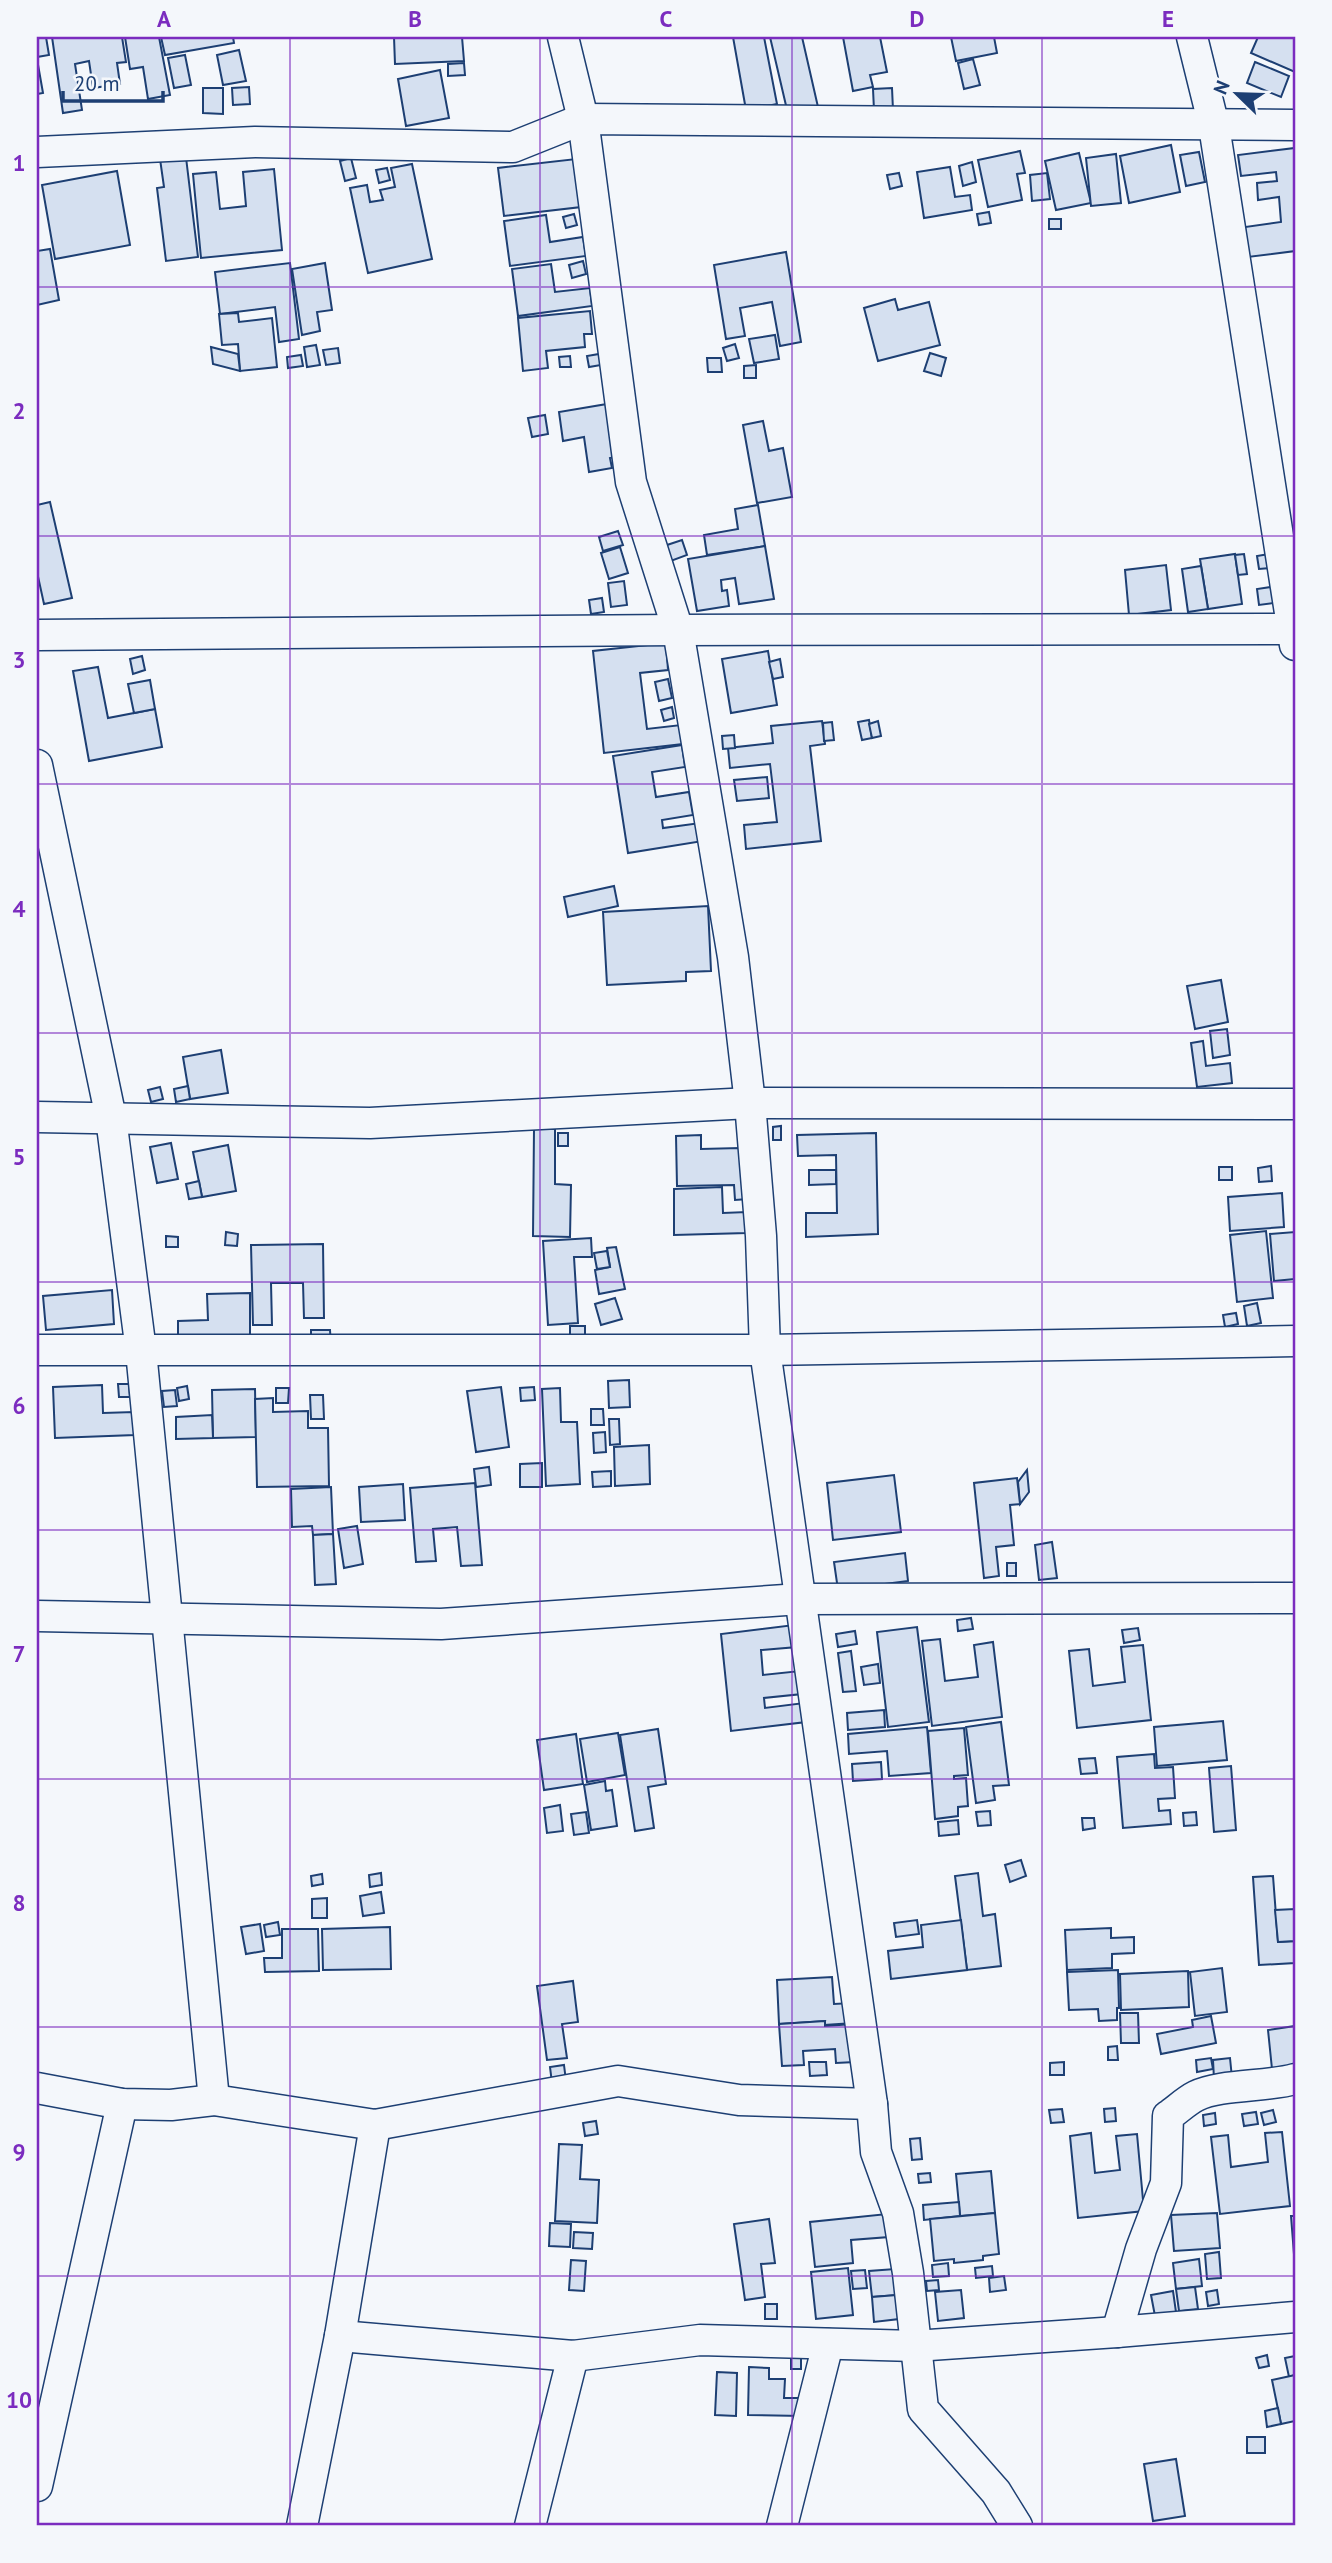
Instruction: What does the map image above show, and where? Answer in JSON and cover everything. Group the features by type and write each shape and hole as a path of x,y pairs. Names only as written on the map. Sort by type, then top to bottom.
{"street":[{"path":"563,37 583,119 631,482 678,630 733,957 750,1103 761,1236 765,1350 872,2104 876,2152 898,2213 908,2273 923,2409 996,2492 1017,2526"},
{"path":"37,635 678,630 1294,634 1213,126 1192,37"},
{"path":"37,152 255,142 513,147 583,119 1295,125"},
{"path":"37,765 111,1118 141,1351 214,2100"},
{"path":"37,1117 370,1123 750,1103 1295,1104"},
{"path":"37,1350 765,1350 1295,1342"},
{"path":"37,1616 441,1624 800,1599 1295,1598"},
{"path":"1117,2332 1141,2249 1166,2183 1168,2116 1198,2095 1240,2087 1275,2085 1295,2079"},
{"path":"37,2088 122,2104 172,2105 214,2100 375,2125 618,2081 739,2100 872,2104"},
{"path":"37,2486 122,2104"},
{"path":"302,2526 340,2336 375,2125"},
{"path":"340,2336 573,2356 700,2340 915,2346 1295,2317"},
{"path":"782,2526 828,2344"},
{"path":"530,2526 573,2356"}],"building":[{"path":"37,37 46,37 49,55 37,57"},
{"path":"52,37 122,37 126,62 117,63 120,84 93,88 89,61 75,64 82,110 63,113"},
{"path":"125,37 159,37 170,95 148,99 143,67 130,69"},
{"path":"161,37 233,37 234,43 165,55"},
{"path":"394,37 462,37 464,61 395,64"},
{"path":"733,37 764,37 777,104 746,110"},
{"path":"770,37 802,37 818,107 788,114"},
{"path":"843,37 880,37 887,72 870,75 873,87 853,91"},
{"path":"951,37 994,37 997,53 956,61"},
{"path":"1258,37 1295,37 1295,72 1251,53"},
{"path":"239,50 246,81 223,85 217,55"},
{"path":"185,55 191,85 174,88 168,58"},
{"path":"37,59 43,93 37,94"},
{"path":"973,59 980,85 964,89 958,63"},
{"path":"1255,62 1289,76 1281,97 1247,83"},
{"path":"464,63 465,75 448,76 448,64"},
{"path":"440,70 449,118 406,126 398,79"},
{"path":"249,87 250,104 233,105 232,88"},
{"path":"203,88 223,88 223,114 203,113"},
{"path":"892,88 893,110 874,110 873,89"},
{"path":"1171,145 1180,192 1129,203 1120,156"},
{"path":"1295,148 1295,251 1248,257 1245,227 1281,222 1279,197 1258,200 1257,183 1277,181 1276,172 1241,176 1238,155"},
{"path":"185,149 198,257 166,261 157,188 164,187 159,152"},
{"path":"1020,151 1025,173 1017,174 1022,200 988,207 978,160"},
{"path":"1199,152 1205,182 1186,186 1180,155"},
{"path":"1079,153 1091,203 1056,210 1045,161"},
{"path":"1116,154 1121,203 1091,206 1086,158"},
{"path":"351,158 356,178 345,181 340,161"},
{"path":"576,159 581,207 504,216 498,168"},
{"path":"972,162 976,182 963,186 959,166"},
{"path":"412,164 432,259 368,273 350,188 367,185 370,202 383,200 380,190 395,187 391,168"},
{"path":"950,167 955,197 970,195 972,210 924,218 917,172"},
{"path":"387,168 390,180 379,183 376,170"},
{"path":"274,169 282,250 201,258 193,174 216,172 220,209 246,206 243,172"},
{"path":"117,171 130,245 55,259 42,185"},
{"path":"899,173 902,186 890,189 887,175"},
{"path":"1047,173 1050,199 1032,201 1030,175"},
{"path":"989,212 991,223 979,225 977,214"},
{"path":"574,214 577,225 566,228 563,217"},
{"path":"546,215 550,242 583,237 586,256 510,266 504,221"},
{"path":"1049,219 1061,219 1061,229 1049,229"},
{"path":"50,249 59,300 37,305 37,251"},
{"path":"786,252 801,342 780,346 772,302 740,308 745,336 726,339 714,265"},
{"path":"583,261 586,274 572,278 569,265"},
{"path":"290,263 299,339 279,342 275,307 220,314 215,272"},
{"path":"325,263 332,310 317,312 320,331 302,335 292,269"},
{"path":"551,264 555,292 590,288 592,306 518,316 512,269"},
{"path":"895,299 898,310 929,302 940,345 878,361 864,308"},
{"path":"590,311 592,334 584,334 585,347 546,351 548,368 523,371 518,318"},
{"path":"238,313 239,322 272,318 277,367 240,371 238,344 222,345 219,314"},
{"path":"775,335 779,359 754,363 749,339"},
{"path":"735,344 739,358 727,361 723,348"},
{"path":"316,345 320,365 307,367 304,347"},
{"path":"211,347 238,354 240,371 213,364"},
{"path":"338,348 340,363 326,365 323,350"},
{"path":"930,353 946,358 941,376 924,371"},
{"path":"599,354 601,365 589,367 587,356"},
{"path":"301,355 303,366 288,368 287,357"},
{"path":"570,356 571,367 560,367 559,357"},
{"path":"707,358 721,358 722,372 708,372"},
{"path":"756,365 756,378 744,378 744,366"},
{"path":"613,403 621,456 610,458 612,468 589,472 584,437 563,441 559,412"},
{"path":"545,415 548,434 532,437 528,418"},
{"path":"763,421 769,451 783,448 792,497 757,503 743,425"},
{"path":"50,502 72,598 44,604 37,572 37,505"},
{"path":"758,505 765,546 707,555 704,535 738,529 735,509"},
{"path":"618,531 623,545 603,551 599,537"},
{"path":"682,540 687,555 668,562 664,546"},
{"path":"765,546 774,599 739,604 735,578 721,580 722,591 727,590 729,606 697,611 688,559"},
{"path":"620,547 628,573 609,579 601,553"},
{"path":"1235,554 1242,604 1208,609 1200,559"},
{"path":"1244,554 1247,574 1238,575 1235,555"},
{"path":"1269,554 1270,568 1259,569 1257,556"},
{"path":"1166,565 1171,610 1129,615 1125,570"},
{"path":"1201,566 1208,609 1188,612 1182,569"},
{"path":"624,581 627,605 611,607 608,583"},
{"path":"1271,587 1274,603 1259,605 1257,589"},
{"path":"602,598 604,612 591,614 589,600"},
{"path":"666,643 668,670 640,673 647,729 681,725 683,744 604,753 593,651"},
{"path":"768,651 777,705 731,713 722,659"},
{"path":"142,656 145,670 133,674 130,659"},
{"path":"780,659 783,677 773,679 769,662"},
{"path":"98,667 108,718 155,709 162,747 89,761 73,671"},
{"path":"668,679 672,698 659,701 655,682"},
{"path":"150,680 155,709 134,713 128,684"},
{"path":"672,707 674,718 664,721 661,710"},
{"path":"869,720 872,738 862,740 858,722"},
{"path":"822,721 825,744 810,746 821,841 746,849 744,825 777,822 770,764 730,768 728,748 773,743 771,726"},
{"path":"878,721 881,736 872,738 869,724"},
{"path":"832,722 834,740 824,741 823,723"},
{"path":"734,735 735,748 723,749 722,736"},
{"path":"682,745 685,767 652,772 656,797 689,792 693,815 662,820 663,828 700,823 703,841 628,853 613,756"},
{"path":"767,777 769,798 737,801 734,780"},
{"path":"614,886 618,906 568,917 564,897"},
{"path":"708,906 711,971 686,972 686,981 607,985 603,912"},
{"path":"1221,980 1228,1022 1195,1029 1187,986"},
{"path":"1227,1029 1230,1055 1213,1058 1210,1031"},
{"path":"1203,1041 1206,1066 1230,1063 1232,1083 1197,1087 1191,1043"},
{"path":"221,1050 228,1093 190,1099 183,1057"},
{"path":"188,1086 190,1099 176,1102 174,1089"},
{"path":"160,1087 163,1099 151,1102 148,1090"},
{"path":"781,1126 781,1140 773,1140 773,1127"},
{"path":"534,1129 555,1129 555,1184 571,1185 570,1237 533,1236"},
{"path":"558,1133 568,1133 568,1146 558,1146"},
{"path":"876,1133 878,1234 806,1237 806,1213 837,1213 836,1155 798,1156 797,1135"},
{"path":"701,1135 701,1149 740,1148 748,1199 735,1200 734,1185 677,1186 676,1136"},
{"path":"171,1143 178,1179 157,1183 150,1147"},
{"path":"228,1145 236,1191 202,1197 193,1152"},
{"path":"1271,1166 1272,1181 1259,1182 1258,1168"},
{"path":"1219,1167 1232,1167 1232,1180 1219,1180"},
{"path":"809,1170 836,1170 836,1184 809,1185"},
{"path":"199,1181 202,1197 189,1199 186,1184"},
{"path":"722,1187 723,1213 747,1212 747,1233 674,1235 674,1189"},
{"path":"1282,1193 1284,1227 1230,1231 1228,1197"},
{"path":"1266,1231 1273,1298 1237,1302 1230,1235"},
{"path":"226,1232 238,1234 237,1246 225,1245"},
{"path":"1295,1232 1295,1279 1274,1281 1270,1234"},
{"path":"166,1236 178,1237 178,1247 166,1247"},
{"path":"591,1238 592,1257 574,1257 578,1323 548,1325 543,1241"},
{"path":"323,1244 324,1318 304,1318 303,1283 271,1283 272,1325 253,1325 251,1245"},
{"path":"616,1247 625,1289 599,1294 595,1270 610,1267 607,1248"},
{"path":"607,1251 610,1267 597,1269 594,1253"},
{"path":"112,1290 114,1324 46,1330 43,1296"},
{"path":"250,1293 250,1343 178,1345 178,1321 208,1320 207,1294"},
{"path":"615,1298 622,1319 601,1325 595,1304"},
{"path":"1257,1303 1261,1323 1247,1326 1244,1306"},
{"path":"1236,1313 1238,1324 1225,1327 1223,1315"},
{"path":"570,1326 585,1326 585,1344 570,1344"},
{"path":"311,1330 330,1330 331,1346 311,1346"},
{"path":"629,1380 630,1407 609,1408 608,1381"},
{"path":"118,1384 129,1384 130,1397 119,1397"},
{"path":"102,1385 103,1413 134,1412 135,1435 55,1438 53,1387"},
{"path":"187,1386 189,1399 179,1401 177,1388"},
{"path":"501,1387 509,1447 476,1452 467,1391"},
{"path":"534,1387 535,1400 521,1401 520,1388"},
{"path":"276,1388 289,1388 288,1403 276,1403"},
{"path":"560,1388 561,1422 577,1422 580,1484 546,1486 542,1389"},
{"path":"255,1389 256,1437 213,1438 212,1390"},
{"path":"175,1390 177,1406 164,1407 162,1391"},
{"path":"310,1395 323,1395 324,1419 311,1419"},
{"path":"273,1398 273,1412 308,1411 308,1428 328,1428 329,1486 257,1487 255,1399"},
{"path":"591,1409 603,1409 604,1425 591,1425"},
{"path":"212,1415 213,1438 176,1439 176,1417"},
{"path":"609,1419 619,1419 620,1444 610,1445"},
{"path":"605,1432 606,1452 594,1453 593,1433"},
{"path":"649,1445 650,1484 615,1486 614,1447"},
{"path":"542,1463 542,1487 520,1487 520,1464"},
{"path":"489,1467 491,1485 476,1487 474,1469"},
{"path":"1027,1470 1029,1492 1020,1504 1018,1482"},
{"path":"611,1471 611,1486 593,1487 592,1472"},
{"path":"894,1475 901,1532 833,1540 827,1483"},
{"path":"1017,1478 1020,1504 1010,1505 1014,1545 996,1547 999,1576 984,1578 974,1483"},
{"path":"475,1483 482,1565 461,1566 457,1527 433,1529 436,1561 416,1562 410,1488"},
{"path":"403,1484 405,1520 361,1522 359,1487"},
{"path":"331,1487 333,1534 313,1535 312,1526 292,1527 291,1489"},
{"path":"357,1526 363,1564 344,1568 338,1529"},
{"path":"333,1534 336,1584 315,1585 313,1535"},
{"path":"1052,1542 1057,1578 1039,1580 1035,1545"},
{"path":"905,1553 908,1581 838,1590 834,1562"},
{"path":"1007,1563 1016,1563 1016,1576 1007,1576"},
{"path":"971,1618 973,1629 958,1631 957,1620"},
{"path":"794,1625 797,1647 761,1650 763,1675 800,1671 802,1694 764,1698 765,1708 804,1703 806,1722 731,1731 721,1634"},
{"path":"917,1627 929,1722 888,1727 877,1632"},
{"path":"1138,1628 1140,1640 1124,1643 1122,1630"},
{"path":"855,1631 857,1644 838,1647 836,1634"},
{"path":"940,1639 945,1681 978,1677 974,1645 993,1642 1002,1717 932,1726 922,1641"},
{"path":"1143,1645 1151,1720 1077,1728 1069,1651 1089,1649 1093,1686 1125,1682 1121,1647"},
{"path":"851,1651 856,1691 843,1692 838,1653"},
{"path":"878,1664 880,1683 864,1685 861,1667"},
{"path":"884,1710 885,1727 848,1730 847,1713"},
{"path":"1223,1721 1227,1760 1157,1766 1154,1727"},
{"path":"1001,1722 1009,1785 993,1786 995,1800 976,1803 966,1727"},
{"path":"927,1727 931,1773 889,1776 887,1751 849,1754 848,1734"},
{"path":"964,1728 968,1775 954,1776 954,1779 966,1778 968,1806 958,1807 958,1816 935,1819 928,1731"},
{"path":"658,1729 666,1784 648,1787 654,1828 635,1831 620,1735"},
{"path":"618,1733 625,1775 587,1782 580,1739"},
{"path":"576,1734 583,1784 544,1790 537,1740"},
{"path":"1154,1754 1155,1768 1173,1767 1175,1798 1158,1799 1159,1811 1170,1810 1171,1824 1123,1828 1117,1757"},
{"path":"1095,1758 1097,1773 1081,1774 1079,1759"},
{"path":"881,1762 882,1779 853,1781 852,1764"},
{"path":"1231,1766 1236,1830 1214,1832 1209,1768"},
{"path":"605,1781 606,1791 612,1790 617,1826 591,1830 584,1785"},
{"path":"560,1805 563,1831 547,1833 544,1808"},
{"path":"990,1811 991,1825 978,1826 976,1812"},
{"path":"586,1812 589,1833 574,1835 571,1814"},
{"path":"1196,1812 1197,1825 1184,1826 1183,1813"},
{"path":"1082,1818 1094,1818 1095,1828 1083,1830"},
{"path":"958,1820 959,1834 939,1836 938,1822"},
{"path":"1021,1860 1026,1876 1010,1882 1005,1865"},
{"path":"381,1873 382,1885 370,1887 369,1875"},
{"path":"978,1873 983,1916 995,1914 1001,1966 967,1970 955,1876"},
{"path":"322,1874 323,1884 312,1886 311,1876"},
{"path":"1273,1876 1278,1942 1295,1941 1295,1963 1259,1965 1253,1877"},
{"path":"381,1892 384,1913 363,1916 360,1896"},
{"path":"327,1898 327,1918 312,1918 312,1899"},
{"path":"1295,1909 1295,1941 1278,1942 1275,1910"},
{"path":"917,1920 919,1934 896,1937 894,1923"},
{"path":"961,1920 967,1970 891,1979 888,1951 923,1947 921,1925"},
{"path":"278,1922 280,1935 266,1937 264,1925"},
{"path":"260,1924 264,1951 246,1954 241,1927"},
{"path":"390,1927 391,1969 323,1970 322,1929"},
{"path":"1111,1928 1111,1938 1134,1937 1134,1953 1112,1954 1112,1968 1067,1970 1065,1930"},
{"path":"282,1929 318,1929 319,1971 265,1972 264,1958 282,1958"},
{"path":"1222,1968 1227,2012 1195,2016 1190,1972"},
{"path":"1118,1970 1117,2020 1099,2021 1098,2009 1069,2010 1067,1972"},
{"path":"1188,1971 1189,2007 1121,2010 1120,1974"},
{"path":"832,1977 834,2004 852,2003 854,2023 824,2025 825,2021 779,2024 777,1980"},
{"path":"573,1981 578,2022 562,2024 567,2058 547,2060 537,1986"},
{"path":"1120,2013 1138,2013 1139,2043 1121,2043"},
{"path":"1211,2016 1216,2043 1161,2054 1157,2034 1193,2027 1192,2020"},
{"path":"825,2021 825,2026 854,2024 855,2062 836,2063 835,2049 803,2051 804,2065 782,2066 779,2024"},
{"path":"1295,2026 1295,2067 1272,2069 1268,2030"},
{"path":"1117,2046 1118,2060 1108,2060 1108,2047"},
{"path":"1211,2058 1213,2069 1197,2072 1196,2060"},
{"path":"1230,2058 1232,2078 1214,2079 1213,2060"},
{"path":"809,2062 826,2062 827,2075 810,2076"},
{"path":"1064,2062 1064,2075 1050,2075 1050,2063"},
{"path":"564,2065 566,2081 552,2083 550,2067"},
{"path":"1115,2108 1116,2121 1105,2122 1104,2109"},
{"path":"1062,2109 1064,2122 1051,2123 1049,2110"},
{"path":"1273,2110 1276,2122 1264,2125 1261,2113"},
{"path":"1256,2112 1258,2124 1244,2126 1242,2114"},
{"path":"1215,2113 1216,2124 1204,2126 1203,2115"},
{"path":"596,2121 598,2134 585,2136 583,2123"},
{"path":"1282,2132 1290,2206 1220,2214 1211,2137 1228,2135 1231,2167 1268,2162 1265,2133"},
{"path":"1091,2133 1095,2173 1120,2170 1116,2136 1137,2134 1144,2211 1078,2218 1070,2136"},
{"path":"920,2138 922,2159 912,2160 910,2139"},
{"path":"559,2144 582,2145 580,2179 599,2180 597,2223 555,2221"},
{"path":"991,2171 995,2213 960,2216 956,2174"},
{"path":"930,2173 931,2182 919,2183 918,2174"},
{"path":"959,2202 960,2216 924,2220 923,2205"},
{"path":"995,2213 999,2254 983,2256 983,2260 954,2263 954,2259 934,2261 930,2219"},
{"path":"1217,2213 1220,2248 1174,2251 1171,2215"},
{"path":"887,2214 889,2237 851,2240 853,2263 815,2267 810,2222"},
{"path":"1291,2216 1295,2216 1295,2267"},
{"path":"769,2219 775,2263 761,2264 765,2297 745,2300 734,2224"},
{"path":"550,2223 571,2224 570,2247 549,2246"},
{"path":"574,2232 593,2233 592,2249 573,2248"},
{"path":"1219,2252 1221,2278 1207,2279 1205,2254"},
{"path":"1199,2259 1202,2286 1176,2289 1173,2263"},
{"path":"571,2260 586,2261 584,2291 569,2290"},
{"path":"948,2263 949,2276 933,2277 932,2265"},
{"path":"992,2266 993,2276 976,2278 975,2268"},
{"path":"848,2268 853,2315 816,2319 811,2272"},
{"path":"895,2269 897,2295 872,2297 869,2271"},
{"path":"865,2270 867,2288 853,2289 851,2271"},
{"path":"1004,2276 1006,2290 990,2292 989,2278"},
{"path":"938,2280 939,2290 927,2291 926,2281"},
{"path":"1195,2287 1198,2309 1179,2311 1176,2289"},
{"path":"961,2290 964,2318 938,2321 935,2292"},
{"path":"1217,2290 1219,2304 1208,2306 1206,2292"},
{"path":"1173,2291 1176,2312 1155,2316 1151,2295"},
{"path":"897,2295 899,2319 874,2322 872,2297"},
{"path":"765,2304 777,2304 777,2319 765,2319"},
{"path":"1267,2355 1269,2366 1259,2368 1256,2358"},
{"path":"1295,2356 1295,2375 1289,2377 1285,2358"},
{"path":"791,2357 801,2357 801,2369 791,2369"},
{"path":"749,2367 769,2368 769,2379 785,2379 784,2398 802,2398 802,2416 748,2415"},
{"path":"717,2372 737,2373 736,2416 715,2415"},
{"path":"1295,2375 1295,2421 1281,2424 1272,2380"},
{"path":"1278,2408 1281,2424 1267,2427 1265,2411"},
{"path":"1247,2437 1265,2437 1265,2453 1247,2453"},
{"path":"1176,2459 1185,2516 1153,2521 1144,2464"}]}
